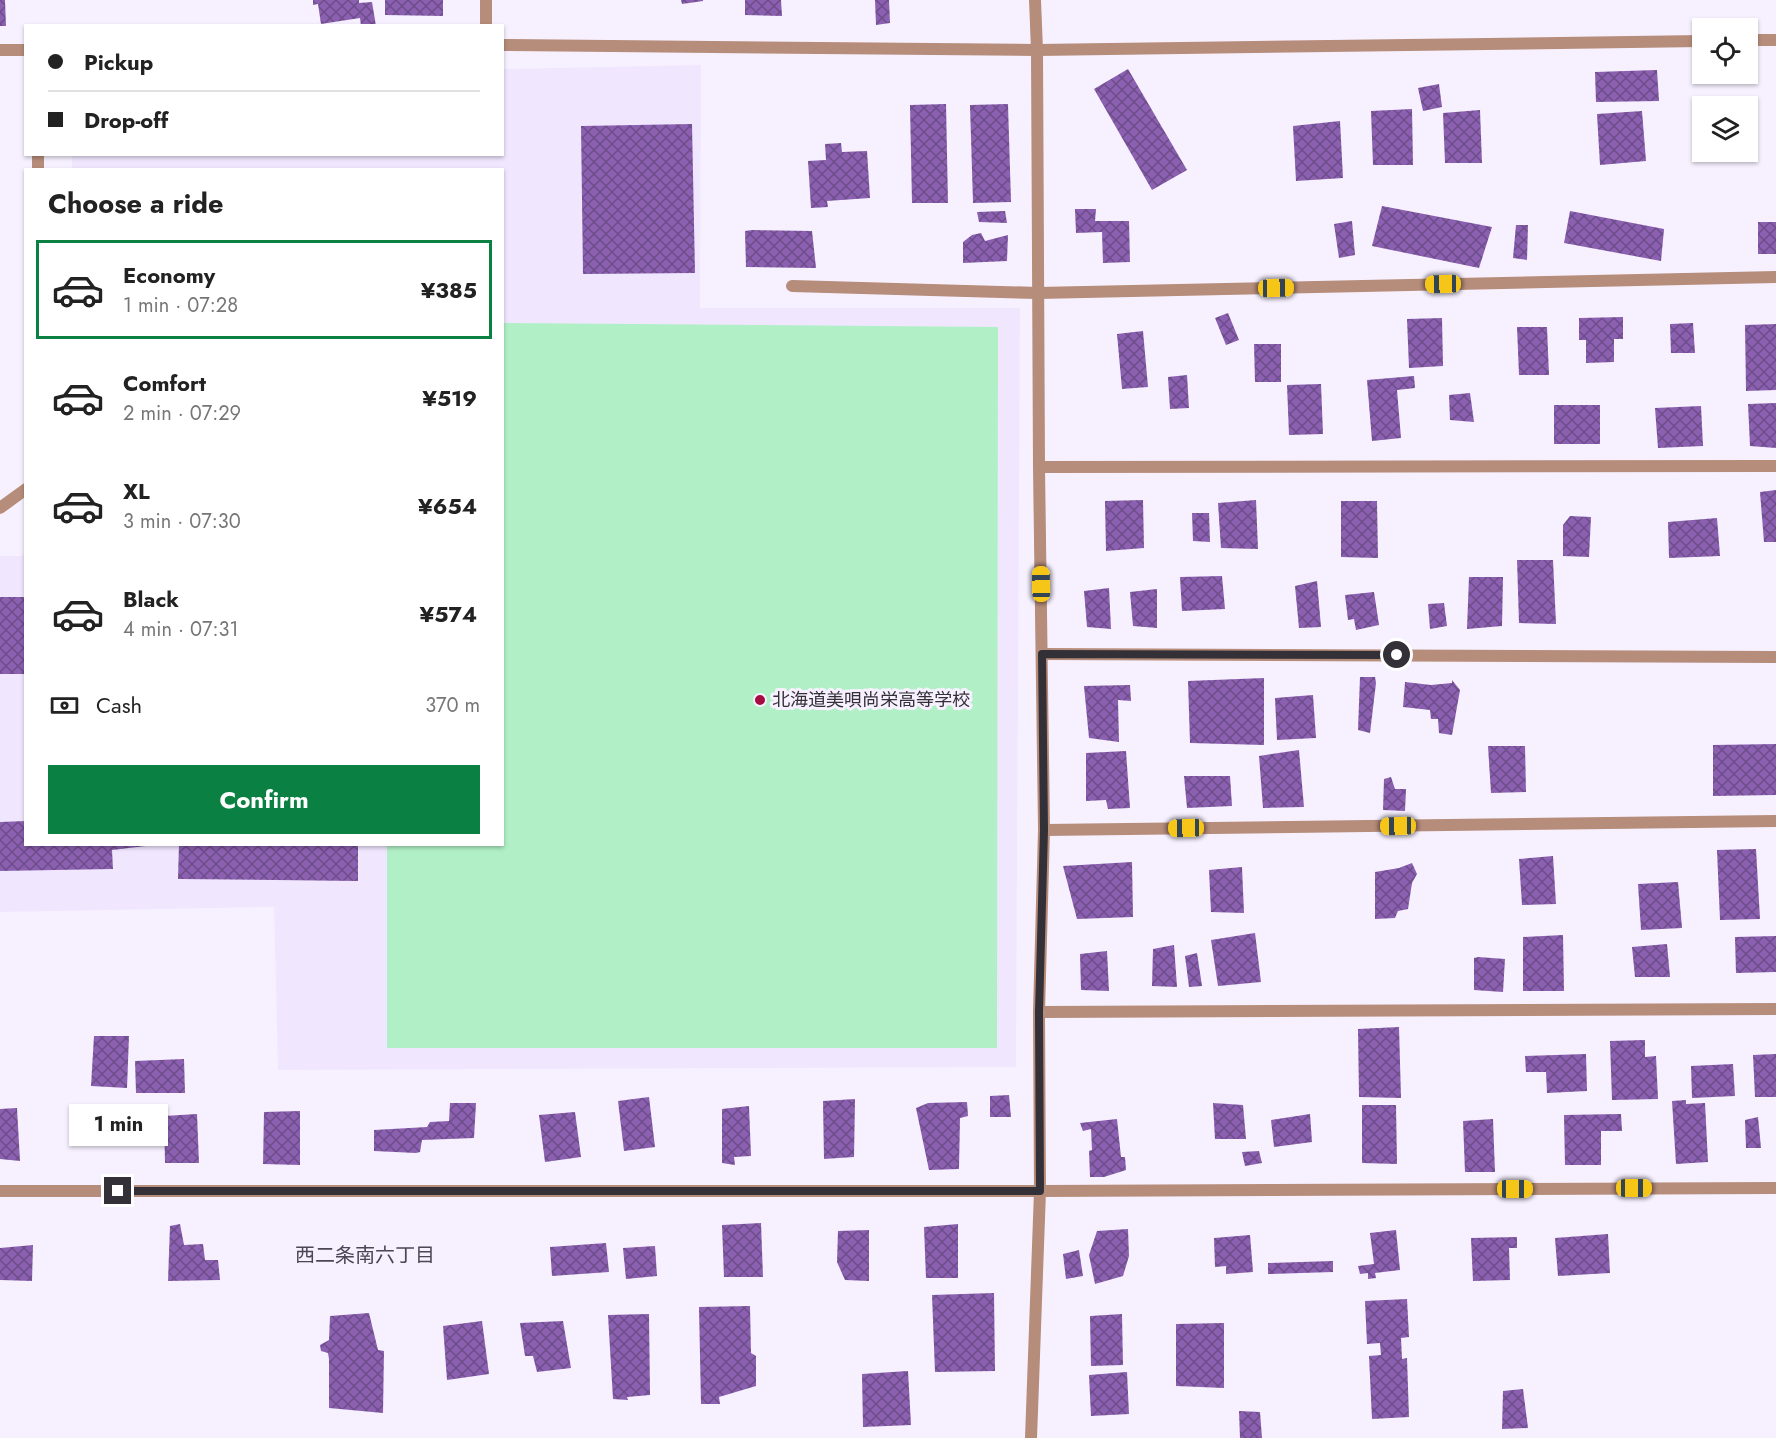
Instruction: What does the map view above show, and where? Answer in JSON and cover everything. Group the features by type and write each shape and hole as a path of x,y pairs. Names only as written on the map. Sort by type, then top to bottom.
{"street":[{"path":"486,0 486,24"},
{"path":"1031,1438 1040,1191 1039,1012 1044,830 1035,0"},
{"path":"1758,40 1776,40"},
{"path":"504,45 1037,50 1692,41"},
{"path":"0,50 24,50"},
{"path":"792,286 1038,292 1776,277"},
{"path":"1039,467 1776,466"},
{"path":"0,508 24,490"},
{"path":"1042,654 1776,657"},
{"path":"1044,830 1776,821"},
{"path":"1039,1012 1776,1009"},
{"path":"0,1191 1776,1188"}],"shaded area":[{"name":"北海道美唄尚栄高等学校","path":"701,65 700,308 1020,308 1016,1067 278,1070 274,907 0,912 0,556 22,556 24,553 24,846 504,846 504,168 72,168 72,156 504,156 504,69"}],"green space":[{"name":"北海道美唄尚栄高等学校","path":"504,323 998,327 997,1048 387,1048 387,846 504,846"}],"building":[{"path":"0,0 5,0 6,26 0,26"},
{"path":"313,0 372,2 376,24 361,24 360,18 321,24 318,4 313,5"},
{"path":"385,0 443,0 443,16 385,15"},
{"path":"681,0 703,0 703,1 682,4"},
{"path":"745,0 781,0 782,16 745,15"},
{"path":"875,0 889,0 890,23 876,25"},
{"path":"1128,69 1187,170 1152,190 1094,89"},
{"path":"1657,70 1659,101 1596,102 1595,72"},
{"path":"1439,84 1442,107 1423,111 1418,88"},
{"path":"946,104 948,203 912,203 910,105"},
{"path":"1008,104 1011,202 973,203 970,105"},
{"path":"1412,109 1413,165 1373,165 1371,111"},
{"path":"1480,110 1482,163 1445,163 1443,113"},
{"path":"1642,111 1646,161 1600,165 1597,114"},
{"path":"1340,121 1343,178 1296,181 1293,126"},
{"path":"692,124 695,273 583,274 581,126"},
{"path":"841,143 842,152 867,151 870,198 827,201 828,207 811,208 808,161 826,160 825,144"},
{"path":"1382,206 1492,227 1479,268 1372,246"},
{"path":"1075,209 1096,209 1095,221 1129,221 1130,262 1103,263 1102,232 1076,233"},
{"path":"1005,211 1007,223 979,222 977,212"},
{"path":"1570,211 1664,229 1661,261 1564,243"},
{"path":"1352,221 1355,255 1339,258 1334,224"},
{"path":"1758,222 1776,222 1776,254 1758,254"},
{"path":"1516,225 1528,225 1527,260 1513,258"},
{"path":"745,231 812,231 816,268 746,267"},
{"path":"981,233 985,241 1008,235 1007,261 963,263 963,242 972,235"},
{"path":"1228,313 1239,340 1226,345 1215,318"},
{"path":"1623,317 1623,339 1614,339 1614,362 1586,363 1586,340 1579,340 1579,318"},
{"path":"1442,318 1443,366 1409,368 1407,319"},
{"path":"1693,323 1695,353 1671,353 1670,324"},
{"path":"1776,324 1776,390 1746,391 1745,325"},
{"path":"1517,327 1547,327 1549,375 1519,375"},
{"path":"1143,331 1148,387 1122,389 1117,334"},
{"path":"1254,344 1281,344 1281,382 1255,382"},
{"path":"1187,375 1189,408 1170,409 1168,377"},
{"path":"1414,376 1415,388 1397,390 1401,438 1372,441 1367,380"},
{"path":"1321,384 1323,434 1289,435 1287,385"},
{"path":"1470,393 1474,422 1450,420 1449,395"},
{"path":"1776,403 1776,448 1750,446 1748,404"},
{"path":"1554,405 1600,405 1600,444 1554,444"},
{"path":"1701,406 1703,446 1658,448 1655,408"},
{"path":"1776,490 1776,542 1764,542 1760,492"},
{"path":"1143,500 1144,548 1106,551 1105,501"},
{"path":"1256,500 1258,549 1221,548 1218,503"},
{"path":"1341,501 1377,501 1378,558 1341,557"},
{"path":"1192,513 1209,513 1210,542 1193,541"},
{"path":"1570,516 1591,517 1589,557 1563,556 1563,525"},
{"path":"1717,518 1720,556 1669,558 1668,522"},
{"path":"1517,560 1553,560 1556,624 1519,623"},
{"path":"1222,576 1225,609 1182,611 1180,577"},
{"path":"1469,577 1503,577 1502,626 1467,629"},
{"path":"1317,581 1321,627 1299,628 1295,586"},
{"path":"1109,588 1111,629 1087,627 1084,591"},
{"path":"1157,589 1157,628 1133,626 1130,592"},
{"path":"1374,592 1379,625 1356,630 1354,619 1348,620 1345,595"},
{"path":"0,597 24,597 24,674 0,674"},
{"path":"1444,603 1447,626 1430,629 1428,604"},
{"path":"1360,677 1375,677 1370,733 1358,730"},
{"path":"1264,678 1264,745 1190,743 1188,681"},
{"path":"1452,680 1460,690 1452,735 1439,733 1438,719 1431,719 1430,710 1403,707 1405,682 1431,685 1452,683"},
{"path":"1130,685 1131,701 1118,700 1119,742 1089,738 1084,686"},
{"path":"1313,695 1316,738 1277,740 1275,698"},
{"path":"1776,744 1776,795 1713,796 1713,745"},
{"path":"1488,746 1525,746 1526,792 1491,793"},
{"path":"1299,750 1304,807 1263,808 1259,756"},
{"path":"1126,751 1130,808 1108,809 1106,800 1086,801 1086,753"},
{"path":"1184,776 1230,776 1232,806 1187,808"},
{"path":"1391,777 1395,789 1406,789 1405,811 1383,810 1384,779"},
{"path":"24,821 24,846 146,846 112,850 113,869 0,871 0,822"},
{"path":"179,846 358,846 358,881 178,879"},
{"path":"1756,849 1760,919 1720,920 1717,850"},
{"path":"1553,856 1556,904 1522,905 1519,859"},
{"path":"1132,862 1133,917 1077,919 1063,866"},
{"path":"1412,863 1417,874 1412,883 1408,909 1398,911 1395,918 1375,919 1375,872"},
{"path":"1242,867 1244,913 1211,912 1209,870"},
{"path":"1678,882 1682,928 1641,930 1638,884"},
{"path":"1255,933 1261,982 1218,986 1211,940"},
{"path":"1563,935 1564,991 1523,991 1523,937"},
{"path":"1776,936 1776,972 1736,973 1735,937"},
{"path":"1667,944 1670,977 1635,977 1632,947"},
{"path":"1174,945 1177,987 1152,986 1153,949"},
{"path":"1107,951 1109,991 1081,990 1080,954"},
{"path":"1197,953 1202,986 1189,987 1185,956"},
{"path":"1474,958 1505,959 1503,992 1474,990"},
{"path":"1399,1027 1401,1098 1359,1097 1358,1029"},
{"path":"94,1036 129,1036 127,1088 91,1086"},
{"path":"1645,1040 1645,1057 1656,1056 1658,1099 1612,1100 1610,1041"},
{"path":"1586,1054 1587,1091 1547,1093 1546,1072 1526,1072 1525,1056"},
{"path":"1776,1054 1776,1097 1755,1097 1753,1055"},
{"path":"184,1059 185,1093 136,1093 135,1061"},
{"path":"1733,1064 1735,1096 1692,1098 1691,1066"},
{"path":"1009,1095 1011,1117 990,1117 990,1096"},
{"path":"649,1097 655,1147 624,1151 618,1101"},
{"path":"855,1099 854,1157 824,1159 823,1101"},
{"path":"1686,1100 1686,1104 1705,1103 1708,1162 1676,1164 1672,1101"},
{"path":"967,1102 968,1116 960,1118 959,1169 929,1170 916,1108 928,1103"},
{"path":"450,1103 476,1103 474,1138 422,1140 420,1152 416,1153 374,1151 374,1130 427,1127 430,1122 449,1121"},
{"path":"1213,1103 1243,1105 1246,1139 1215,1139"},
{"path":"1362,1105 1396,1105 1397,1164 1362,1163"},
{"path":"749,1106 751,1156 734,1157 735,1165 722,1163 722,1109"},
{"path":"17,1108 20,1161 0,1159 0,1109"},
{"path":"300,1111 300,1165 263,1164 264,1112"},
{"path":"575,1112 581,1157 545,1162 539,1115"},
{"path":"197,1114 199,1163 165,1163 164,1116"},
{"path":"1310,1114 1312,1142 1274,1147 1271,1120"},
{"path":"1621,1114 1622,1131 1601,1131 1601,1165 1565,1165 1564,1115"},
{"path":"1758,1117 1761,1148 1746,1148 1745,1120"},
{"path":"1117,1119 1121,1157 1125,1157 1126,1170 1104,1177 1090,1177 1091,1129 1083,1131 1080,1123"},
{"path":"1493,1119 1495,1172 1465,1172 1463,1121"},
{"path":"1259,1151 1262,1163 1245,1166 1242,1152"},
{"path":"761,1223 763,1277 724,1277 722,1225"},
{"path":"180,1224 184,1245 203,1244 205,1260 218,1260 220,1280 168,1281 170,1226"},
{"path":"958,1224 958,1278 926,1278 924,1227"},
{"path":"1128,1229 1129,1256 1123,1276 1095,1284 1089,1255 1097,1231"},
{"path":"869,1230 869,1281 845,1280 837,1262 838,1231"},
{"path":"1396,1230 1400,1270 1375,1273 1376,1278 1368,1279 1368,1273 1360,1274 1358,1266 1374,1264 1370,1233"},
{"path":"1608,1234 1610,1273 1558,1276 1555,1238"},
{"path":"1250,1235 1253,1272 1226,1274 1226,1266 1215,1267 1214,1238"},
{"path":"1517,1237 1517,1248 1509,1248 1510,1280 1473,1281 1471,1238"},
{"path":"606,1243 609,1272 552,1276 550,1247"},
{"path":"33,1245 32,1281 0,1280 0,1248"},
{"path":"655,1246 657,1276 626,1279 623,1248"},
{"path":"1079,1250 1083,1276 1066,1279 1063,1254"},
{"path":"1333,1261 1333,1272 1268,1274 1268,1263"},
{"path":"994,1293 995,1371 935,1372 932,1295"},
{"path":"1407,1299 1409,1337 1401,1338 1402,1359 1407,1358 1409,1417 1372,1419 1369,1356 1381,1355 1380,1343 1367,1344 1365,1301"},
{"path":"750,1306 751,1353 756,1356 756,1386 719,1397 720,1404 701,1404 699,1307"},
{"path":"369,1313 378,1350 384,1351 383,1413 329,1408 329,1359 328,1353 321,1351 320,1345 329,1340 330,1316"},
{"path":"649,1314 650,1395 627,1397 628,1400 613,1399 608,1315"},
{"path":"1122,1314 1123,1365 1091,1366 1090,1316"},
{"path":"482,1321 489,1374 447,1380 443,1326"},
{"path":"563,1321 571,1368 537,1372 533,1356 525,1356 520,1323"},
{"path":"1224,1323 1224,1388 1176,1386 1176,1324"},
{"path":"908,1371 911,1425 863,1427 862,1374"},
{"path":"1127,1372 1129,1414 1091,1416 1089,1375"},
{"path":"1523,1389 1528,1428 1502,1429 1503,1391"},
{"path":"1239,1411 1260,1412 1262,1438 1240,1438"}],"place":[{"name":"北海道美唄尚栄高等学校","path":"760,700"}],"district":[{"name":"西二条南六丁目","path":"365,1255"}],"route":[{"path":"118,1191 1040,1191 1039,1012 1044,830 1042,654 1397,655"}]}
